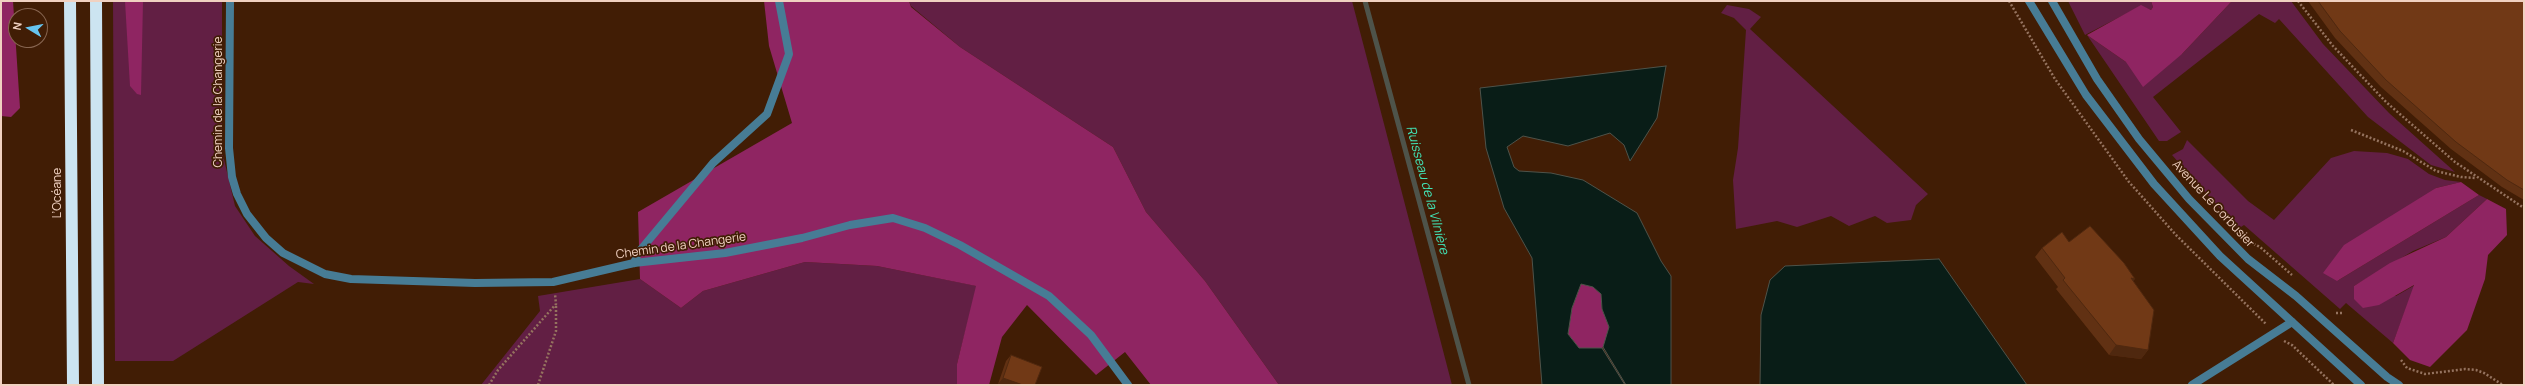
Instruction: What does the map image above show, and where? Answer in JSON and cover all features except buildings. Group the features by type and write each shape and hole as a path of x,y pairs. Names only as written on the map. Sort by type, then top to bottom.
{"highway":[{"name":"L’Océane","path":"70,1 73,385"},
{"path":"96,1 98,385"}],"street":[{"name":"Chemin de la Changerie","path":"230,1 229,148 232,177 237,194 247,214 266,238 283,253 324,274 352,279 475,283 553,282 634,263 725,253 802,238 850,225 893,218 925,228 960,245 1049,296 1091,335 1128,385"},
{"path":"634,263 638,254 713,163 767,114 789,54 779,1"},
{"path":"2029,1 2075,78 2134,160 2220,256 2360,385"},
{"name":"Avenue Le Corbusier","path":"2052,1 2097,79 2139,138 2189,199 2248,259 2296,296 2387,377 2399,385"},
{"path":"2192,385 2292,322"}],"path":[{"path":"2298,1 2333,46 2386,102 2434,145 2476,178 2524,208"},
{"path":"2351,130 2403,151 2436,171 2461,177 2476,178"},
{"path":"2243,239 2260,246 2296,279"},
{"path":"538,385 556,332 556,304 553,282"},
{"path":"489,385 498,370 556,304"},
{"path":"2331,309 2337,314 2343,313"},
{"path":"2282,340 2292,345 2334,385"},
{"path":"2401,360 2407,368 2425,374 2461,369 2476,370 2484,373 2503,385"}],"shaded area":[{"path":"1,1 13,1 13,8 8,8 8,48 16,48 20,108 11,117 1,116"},
{"path":"113,1 222,1 222,151 235,206 255,236 289,266 314,284 298,282 173,361 115,361"},
{"path":"125,1 143,1 141,95 137,94 130,86"},
{"path":"764,1 909,1 911,7 960,47 1113,147 1146,212 1205,281 1279,385 1151,385 1125,352 1096,375 1027,305 1002,337 989,385 957,385 957,364 976,286 877,266 805,262 703,291 681,308 640,279 638,212 792,123 769,46"},
{"path":"909,1 1352,1 1452,385 1279,385 1205,281 1146,212 1113,147 960,47 911,6"},
{"path":"2068,1 2151,1 2153,7 2151,10 2141,6 2085,35"},
{"path":"2151,1 2232,1 2182,54 2143,87 2126,62 2087,35 2141,5 2151,10 2153,7"},
{"path":"2232,1 2291,1 2323,44 2389,113 2455,172 2431,165 2368,117 2279,19 2275,23 2259,14 2153,97 2181,132 2167,141 2159,141 2087,35 2126,62 2182,54"},
{"path":"1727,5 1749,9 1761,17 1750,29 1928,194 1916,205 1911,220 1887,223 1875,216 1849,226 1831,216 1797,227 1777,221 1736,229 1733,180 1738,148 1746,30 1734,18 1721,13"},
{"path":"2187,140 2248,201 2274,220 2331,158 2354,151 2387,153 2408,159 2429,174 2445,180 2461,182 2436,188 2337,281 2479,195 2487,199 2446,237 2413,251 2354,286 2396,296 2415,285 2393,343 2346,303 2340,309 2244,225 2238,229 2172,155 2183,149"},
{"path":"2461,182 2479,195 2337,281 2323,273 2344,245 2436,188"},
{"path":"2487,199 2506,209 2507,235 2488,255 2485,279 2467,330 2430,367 2410,360 2393,343 2414,285 2379,305 2363,308 2354,299 2354,286 2390,263 2446,237"},
{"path":"805,262 877,266 977,286 957,364 957,385 481,385 540,311 538,296 640,279 681,308 703,291"},
{"path":"1581,284 1593,287 1601,294 1602,309 1609,327 1605,345 1602,348 1579,348 1568,334 1572,308"}],"water":[{"path":"1666,66 1657,118 1630,161 1624,145 1610,133 1568,146 1523,136 1507,147 1514,167 1519,171 1551,173 1583,180 1637,213 1661,261 1671,276 1671,385 1626,385 1603,347 1609,327 1602,309 1601,294 1593,287 1581,284 1572,308 1568,334 1579,348 1602,348 1625,385 1542,385 1532,258 1504,208 1486,148 1480,88"},
{"path":"1939,259 2027,385 1760,385 1761,315 1770,280 1785,266"}],"waterway":[{"name":"Ruisseau de la Vilnière","path":"1365,1 1469,385"}]}
